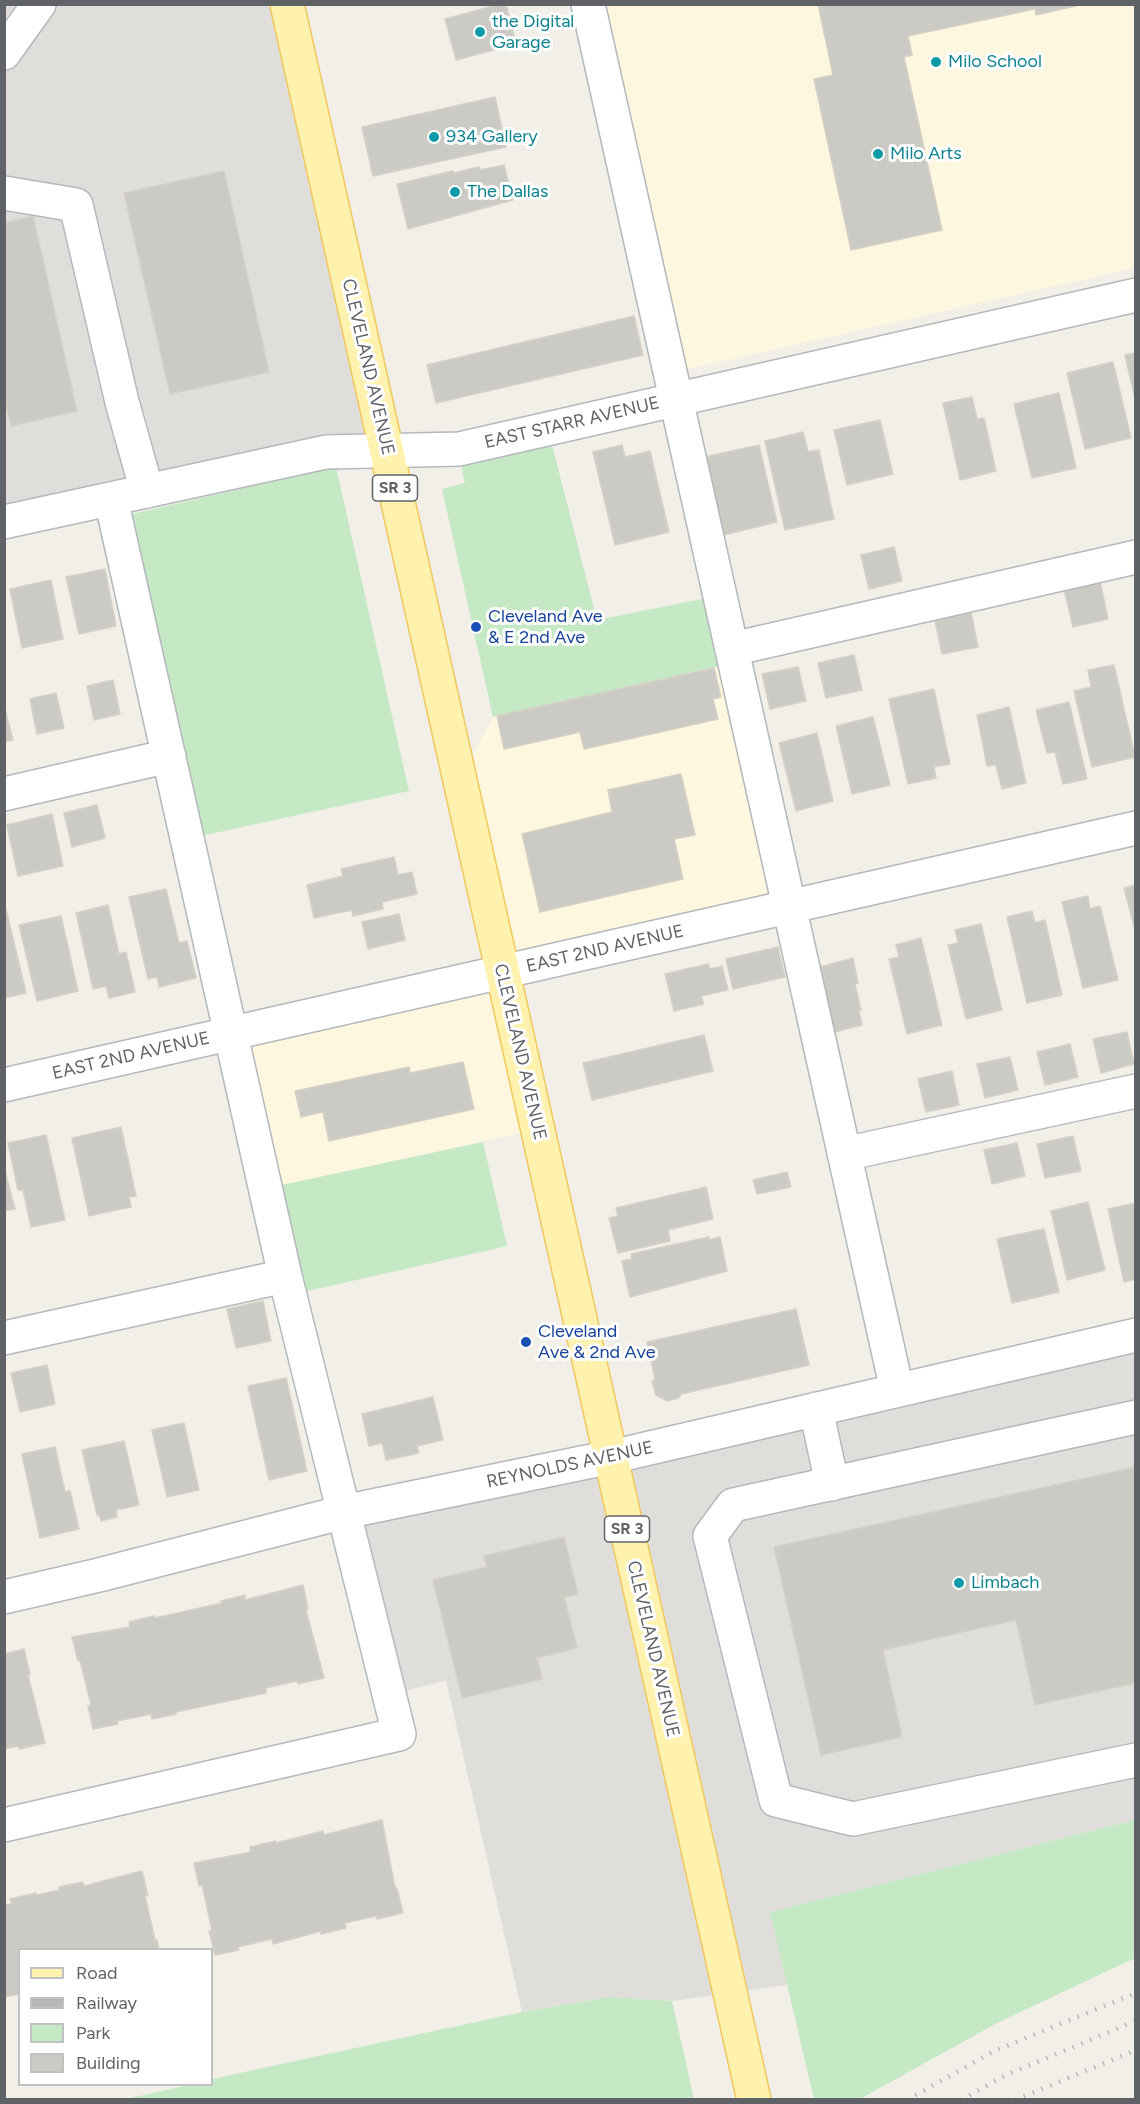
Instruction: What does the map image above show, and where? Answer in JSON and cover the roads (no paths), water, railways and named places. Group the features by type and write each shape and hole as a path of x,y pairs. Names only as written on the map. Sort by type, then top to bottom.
{"main road":[{"name":"CLEVELAND AVENUE","path":"287,4 752,2093"}],"street":[{"path":"588,4 897,1390"},
{"path":"4,53 36,5"},
{"path":"4,193 76,205 122,402 147,491"},
{"name":"EAST STARR AVENUE","path":"4,522 326,452 459,449 1136,295"},
{"path":"4,1825 399,1734 285,1276 111,499"},
{"path":"732,649 1136,557"},
{"path":"4,794 168,756"},
{"name":"EAST 2ND AVENUE","path":"4,1085 1136,828"},
{"path":"844,1154 1136,1091"},
{"path":"4,1338 285,1276"},
{"name":"REYNOLDS AVENUE","path":"4,1597 344,1512 611,1457 1136,1335"},
{"path":"816,1409 831,1484"},
{"path":"1136,1418 732,1505 710,1536 776,1800 854,1819 1136,1760"}],"railway":[{"path":"907,2100 994,2051 1136,1993"},
{"path":"961,2100 1006,2075 1136,2021"},
{"path":"1015,2100 1136,2050"}],"place":[{"name":"the Digital Garage","path":"480,32"},
{"name":"Milo School","path":"936,62"},
{"name":"934 Gallery","path":"434,137"},
{"name":"Milo Arts","path":"878,154"},
{"name":"The Dallas","path":"455,192"},
{"name":"Cleveland Ave & E 2nd Ave","path":"476,627"},
{"name":"Cleveland Ave & 2nd Ave","path":"526,1342"},
{"name":"Limbach","path":"959,1583"}]}
